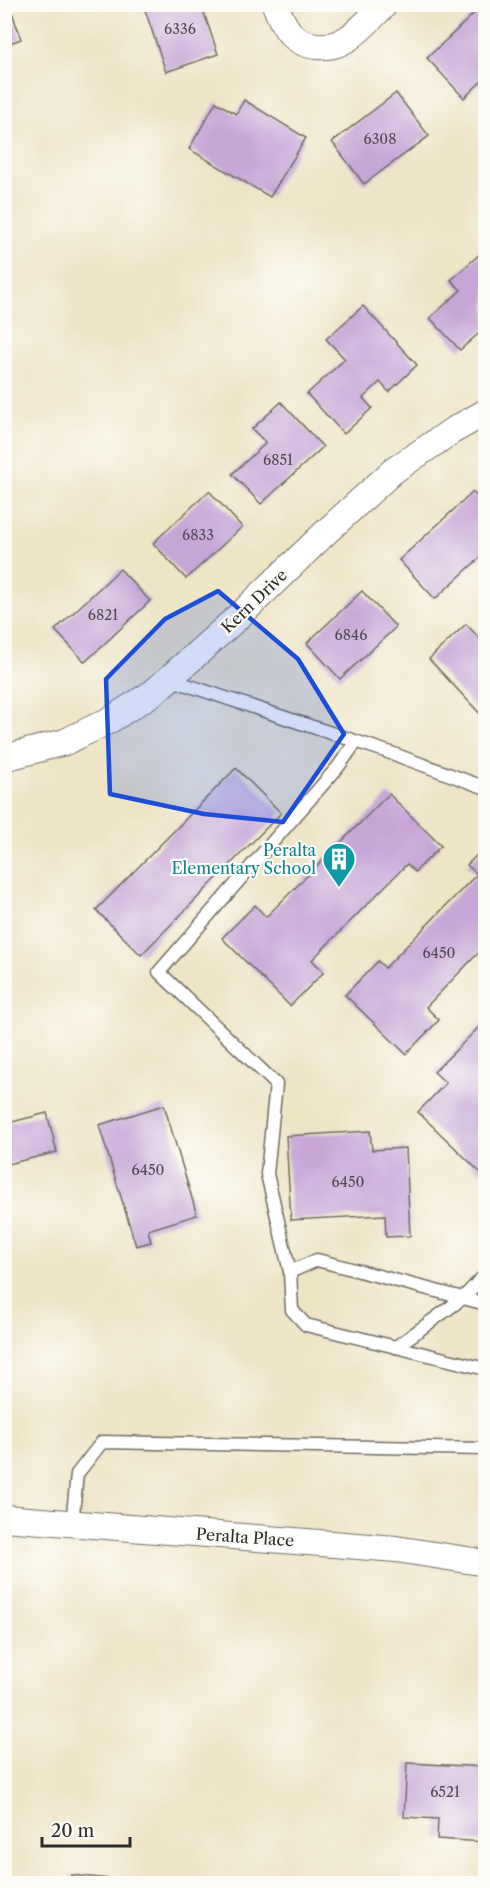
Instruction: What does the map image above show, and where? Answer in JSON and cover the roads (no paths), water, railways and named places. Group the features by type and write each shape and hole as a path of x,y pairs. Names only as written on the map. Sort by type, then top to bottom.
{"street":[{"path":"275,4 291,35 307,44 328,46 347,39 386,4"},
{"name":"Kern Drive","path":"4,758 65,742 110,720 154,692 238,617 393,471 452,431 486,412"},
{"name":"Peralta Place","path":"4,1518 396,1549 486,1563"}],"lane":[{"path":"169,679 486,788"},
{"path":"356,742 338,767 159,972 276,1084 267,1174 290,1272 292,1310 306,1325 486,1369"},
{"path":"290,1272 317,1260 486,1304"},
{"path":"396,1347 463,1298 486,1274"},
{"path":"72,1524 77,1474 102,1442 486,1449"}],"place":[{"name":"Peralta Elementary School","path":"339,888"}]}
